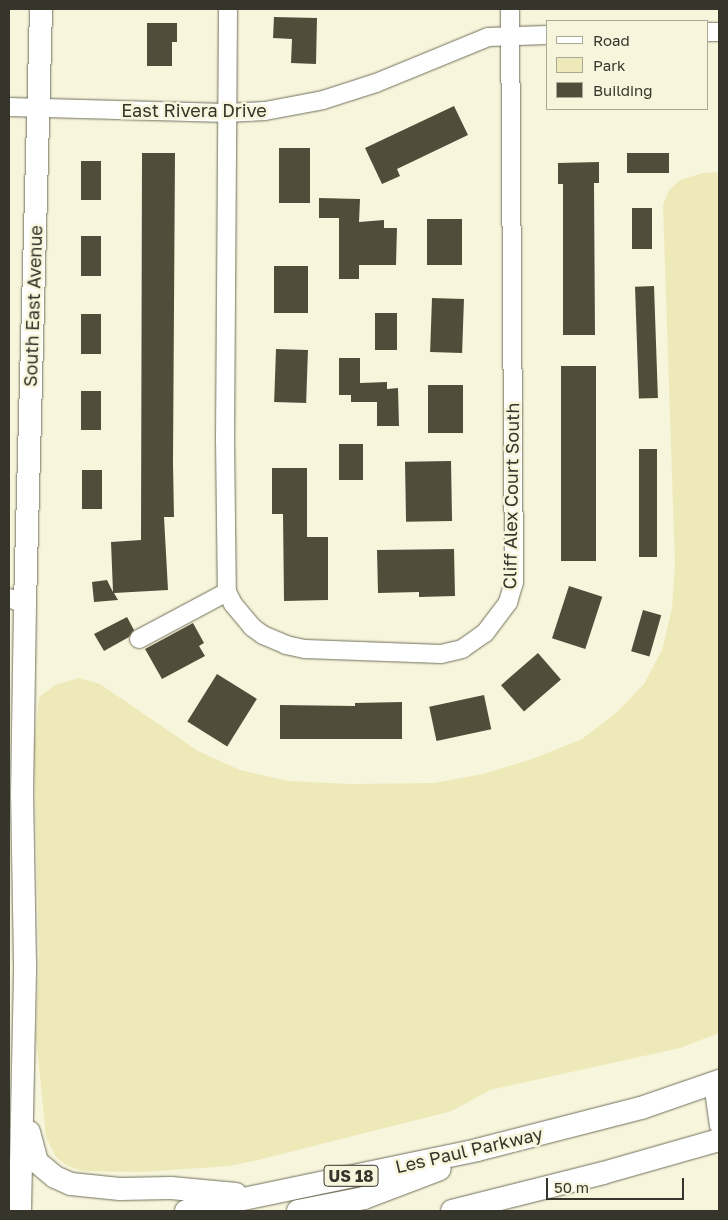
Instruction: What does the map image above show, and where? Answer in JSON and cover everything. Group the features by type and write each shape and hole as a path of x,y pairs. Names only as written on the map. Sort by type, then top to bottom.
{"main road":[{"name":"South East Avenue","path":"20,1211 26,963 22,796 14,604 41,9"},
{"name":"Les Paul Parkway","path":"186,1211 516,1140 641,1108 716,1082"},
{"path":"22,1109 37,1162 55,1177 67,1183 98,1188 171,1188 257,1196"},
{"path":"298,1211 364,1198 516,1140"},
{"path":"452,1211 604,1173 719,1140"}],"street":[{"path":"139,639 227,592 225,439 228,9"},
{"name":"Cliff Alex Court South","path":"227,592 233,604 252,627 275,641 305,649 384,652 441,654 462,649 485,633 508,602 514,582 510,9"},
{"name":"East Rivera Drive","path":"9,107 227,113 265,111 323,100 376,83 488,37 546,35"},
{"path":"716,1082 719,1126"}],"green space":[{"path":"719,172 719,1033 680,1048 490,1090 452,1111 229,1166 145,1172 83,1171 68,1166 56,1157 46,1137 36,1037 39,954 34,745 39,697 55,685 79,678 100,684 198,751 240,770 288,781 351,784 434,783 483,774 532,759 582,739 616,713 644,684 662,650 672,608 675,566 663,205 669,190 680,180 703,173"}],"building":[{"path":"274,17 317,18 316,64 291,63 292,39 273,38"},
{"path":"147,23 177,23 177,42 172,42 172,66 147,66"},
{"path":"454,106 468,135 397,169 400,176 382,184 365,148"},
{"path":"279,148 310,148 310,203 279,203"},
{"path":"142,153 175,153 174,517 164,517 168,590 114,593 118,600 94,602 92,582 107,580 113,592 111,542 141,540"},
{"path":"627,153 669,153 669,173 627,173"},
{"path":"81,161 101,161 101,200 81,200"},
{"path":"599,162 599,183 594,183 595,335 563,335 563,184 558,184 558,163"},
{"path":"319,198 360,199 359,222 384,220 384,228 397,228 396,265 359,265 359,279 339,279 339,218 319,218"},
{"path":"632,208 652,208 652,249 632,249"},
{"path":"427,219 462,219 462,265 427,265"},
{"path":"81,236 101,236 101,276 81,276"},
{"path":"274,266 308,266 308,313 274,313"},
{"path":"654,286 658,398 639,399 635,287"},
{"path":"432,298 464,299 462,353 430,352"},
{"path":"375,313 397,313 397,350 375,350"},
{"path":"81,314 101,314 101,354 81,354"},
{"path":"276,349 308,350 306,403 274,402"},
{"path":"339,358 360,358 360,383 387,382 387,389 398,388 399,426 377,426 377,402 351,402 351,395 339,395"},
{"path":"561,366 596,366 596,561 561,561"},
{"path":"428,385 463,385 463,433 428,433"},
{"path":"81,391 101,391 101,430 81,430"},
{"path":"339,444 363,444 363,480 339,480"},
{"path":"639,449 657,449 657,557 639,557"},
{"path":"451,461 452,521 406,522 405,462"},
{"path":"272,468 307,468 307,537 328,537 328,600 284,601 283,514 272,514"},
{"path":"82,470 102,470 102,509 82,509"},
{"path":"454,549 455,596 419,597 419,592 378,593 377,550"},
{"path":"569,586 602,597 585,649 552,638"},
{"path":"643,610 661,615 649,657 631,651"},
{"path":"127,617 134,630 129,637 104,651 94,634"},
{"path":"193,623 204,643 199,646 205,656 162,679 145,649"},
{"path":"538,653 561,679 524,712 501,685"},
{"path":"217,674 257,699 227,746 187,721"},
{"path":"484,695 491,729 437,741 429,707"},
{"path":"402,702 402,739 280,739 280,705 355,706 355,703"}]}
